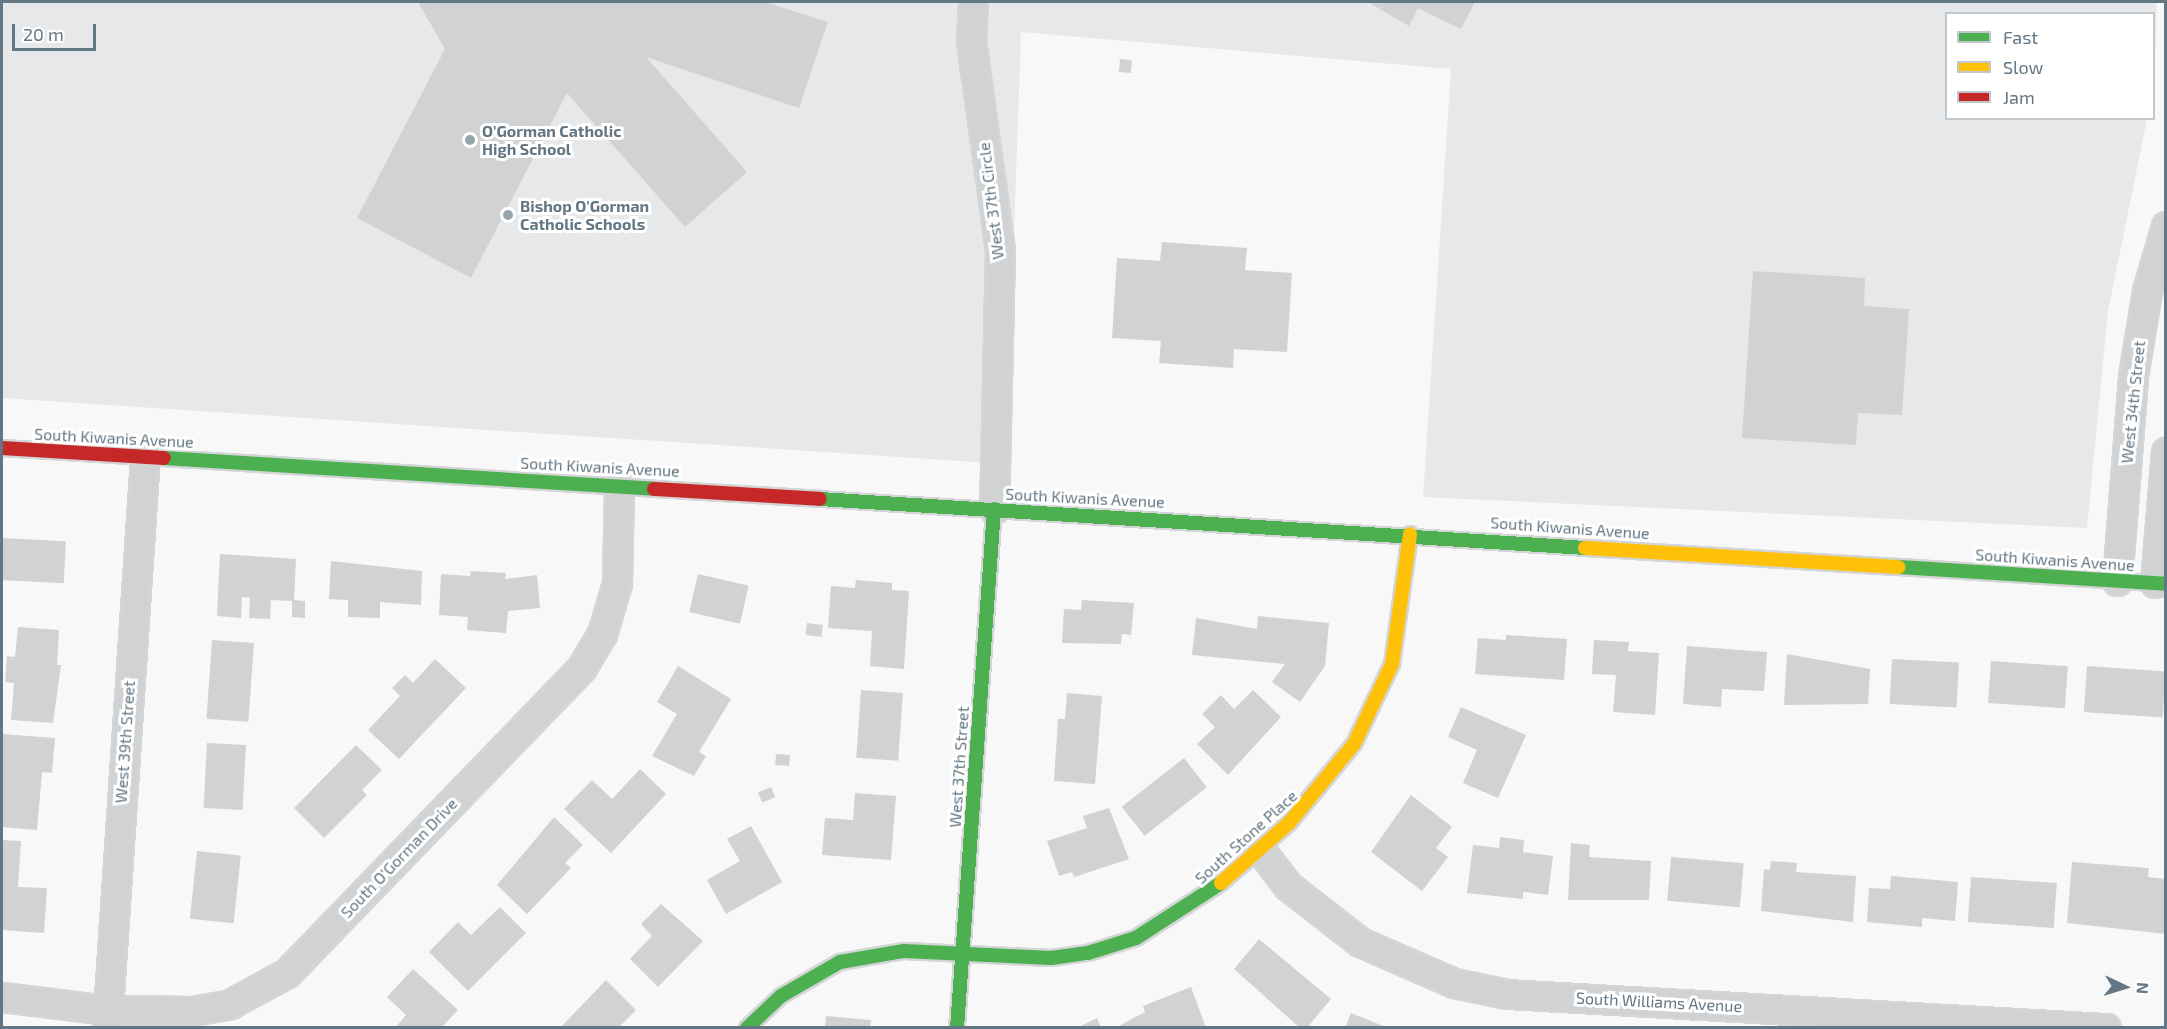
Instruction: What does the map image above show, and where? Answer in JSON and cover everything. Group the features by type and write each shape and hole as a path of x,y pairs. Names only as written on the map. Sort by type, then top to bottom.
{"main road":[{"name":"South Kiwanis Avenue","path":"2,448 619,484 2160,584"},
{"name":"West 37th Street","path":"957,1028 994,509"},
{"name":"South Stone Place","path":"962,956 1051,958 1136,938 1205,897 1259,848 1320,790 1371,713 1392,664 1410,534"},
{"path":"747,1028 780,996 840,962 904,951 962,956"}],"street":[{"name":"West 37th Circle","path":"973,2 971,40 1000,249 994,509"},
{"name":"West 34th Street","path":"2117,581 2133,376 2147,291 2166,226"},
{"path":"2160,584 2166,452"},
{"name":"West 39th Street","path":"107,1019 144,457"},
{"name":"South O'Gorman Drive","path":"2,997 107,1019 192,1011 230,1004 287,973 563,690 602,634 612,606 619,484"},
{"name":"South Williams Avenue","path":"1259,848 1288,886 1360,942 1454,983 1507,994 2106,1028"}],"shaded area":[{"path":"2,2 2157,2 2155,57 2155,12 1945,12 1945,120 2147,120 2108,311 2087,528 1423,497 1451,69 1021,32 1006,464 2,398"}],"building":[{"name":"O'Gorman Catholic High School","path":"418,2 765,2 828,22 799,108 646,57 747,172 685,227 567,93 471,278 357,218 445,49"},
{"path":"1368,2 1475,2 1461,29 1418,8 1409,26"},
{"path":"1120,59 1132,60 1131,73 1119,72"},
{"path":"1162,242 1247,248 1245,270 1292,273 1287,352 1234,349 1233,368 1159,363 1161,341 1112,338 1117,258 1160,261"},
{"path":"1753,271 1865,278 1864,306 1909,309 1902,415 1858,413 1856,445 1742,438"},
{"path":"2,538 66,541 64,583 2,580"},
{"path":"220,554 296,559 294,600 305,601 305,618 292,617 292,601 271,600 270,619 249,618 250,598 242,597 241,618 217,616"},
{"path":"331,561 422,571 421,605 380,602 380,618 348,617 348,600 329,599"},
{"path":"471,571 506,573 505,579 537,575 540,608 508,611 506,633 467,630 468,617 439,615 441,574 470,576"},
{"path":"698,574 749,586 740,624 689,612"},
{"path":"856,580 892,583 892,590 909,591 904,669 870,666 872,631 828,628 831,586 855,588"},
{"path":"1082,600 1134,603 1131,635 1122,634 1121,644 1062,643 1064,609 1081,610"},
{"path":"1258,616 1329,623 1325,666 1300,702 1272,682 1285,664 1192,655 1196,618 1257,629"},
{"path":"807,623 823,625 821,637 806,635"},
{"path":"18,627 59,630 57,665 61,665 53,723 11,720 14,683 5,682 7,656 15,657"},
{"path":"1506,635 1567,639 1564,680 1475,674 1478,638 1506,640"},
{"path":"212,640 254,643 248,722 206,719"},
{"path":"1594,640 1629,642 1628,651 1659,653 1655,715 1613,712 1616,675 1592,674"},
{"path":"1687,646 1767,652 1764,691 1722,689 1721,707 1683,704"},
{"path":"1787,654 1870,669 1868,704 1784,705"},
{"path":"435,659 466,688 399,759 368,730 400,696 392,688 405,675 413,683"},
{"path":"1892,659 1959,663 1957,707 1890,704"},
{"path":"1991,661 2068,666 2065,708 1988,703"},
{"path":"678,666 731,699 699,752 706,756 694,776 652,756 677,714 657,702"},
{"path":"2087,666 2166,672 2163,717 2084,712"},
{"path":"861,690 903,693 898,761 856,758"},
{"path":"1253,690 1281,717 1228,775 1197,744 1215,727 1202,714 1221,695 1234,709"},
{"path":"1067,693 1102,696 1095,784 1054,781 1058,719 1065,719"},
{"path":"1461,707 1526,735 1498,798 1463,783 1477,750 1448,737"},
{"path":"2,734 55,738 52,773 42,772 37,830 2,827"},
{"path":"207,743 246,745 243,810 204,808"},
{"path":"356,745 382,770 362,790 367,795 324,838 294,808"},
{"path":"776,754 790,755 789,766 775,765"},
{"path":"1184,758 1207,787 1145,836 1122,807"},
{"path":"640,769 666,794 611,853 564,809 592,780 612,799"},
{"path":"771,787 775,797 762,802 758,792"},
{"path":"855,793 896,796 891,860 822,855 825,818 853,820"},
{"path":"1411,795 1452,827 1436,848 1448,857 1422,891 1371,852"},
{"path":"1109,808 1129,859 1074,877 1072,872 1059,876 1047,841 1087,828 1083,816"},
{"path":"554,817 583,845 565,863 571,868 527,914 497,885"},
{"path":"751,826 782,882 726,914 707,880 740,861 727,839"},
{"path":"1500,837 1524,840 1523,852 1553,856 1548,895 1523,892 1523,899 1467,893 1473,845 1499,848"},
{"path":"2,840 21,841 18,887 47,888 44,933 2,930"},
{"path":"1571,843 1590,845 1589,857 1651,861 1649,900 1568,900"},
{"path":"197,851 241,856 234,923 190,919"},
{"path":"1671,857 1744,863 1740,907 1667,901"},
{"path":"1771,861 1797,863 1796,872 1856,876 1853,922 1761,911 1764,869 1770,870"},
{"path":"2072,862 2149,868 2148,877 2166,879 2166,934 2067,923"},
{"path":"1891,876 1958,882 1955,921 1922,918 1922,927 1867,922 1869,888 1890,889"},
{"path":"1971,877 2057,883 2054,928 1968,922"},
{"path":"661,904 703,941 658,987 630,959 652,936 641,924"},
{"path":"500,907 526,933 468,991 429,952 458,922 471,935"},
{"path":"1259,939 1331,999 1307,1028 1300,1028 1234,969"},
{"path":"413,969 458,1010 441,1028 395,1028 406,1015 387,997"},
{"path":"606,980 636,1010 618,1028 560,1028"},
{"path":"1191,987 1206,1028 1115,1028 1145,1012 1143,1006"},
{"path":"1351,1013 1386,1027 1386,1028 1345,1028"},
{"path":"826,1016 871,1020 870,1028 825,1028"},
{"path":"1097,1018 1101,1028 1077,1028"}],"traffic: fast":[{"path":"164,458 654,489"},
{"path":"820,499 1585,548"},
{"path":"957,1028 994,509"},
{"path":"1898,567 2166,584"},
{"path":"747,1028 781,996 840,962 904,951 1051,958 1088,953 1136,938 1221,883"}],"traffic: slow":[{"path":"1221,883 1289,823 1354,744 1392,664 1410,534"},
{"path":"1585,548 1898,567"}],"traffic: jam":[{"path":"2,448 164,458"},
{"path":"654,489 820,499"}],"place":[{"name":"O'Gorman Catholic High School","path":"470,140"},
{"name":"Bishop O'Gorman Catholic Schools","path":"508,215"}]}
